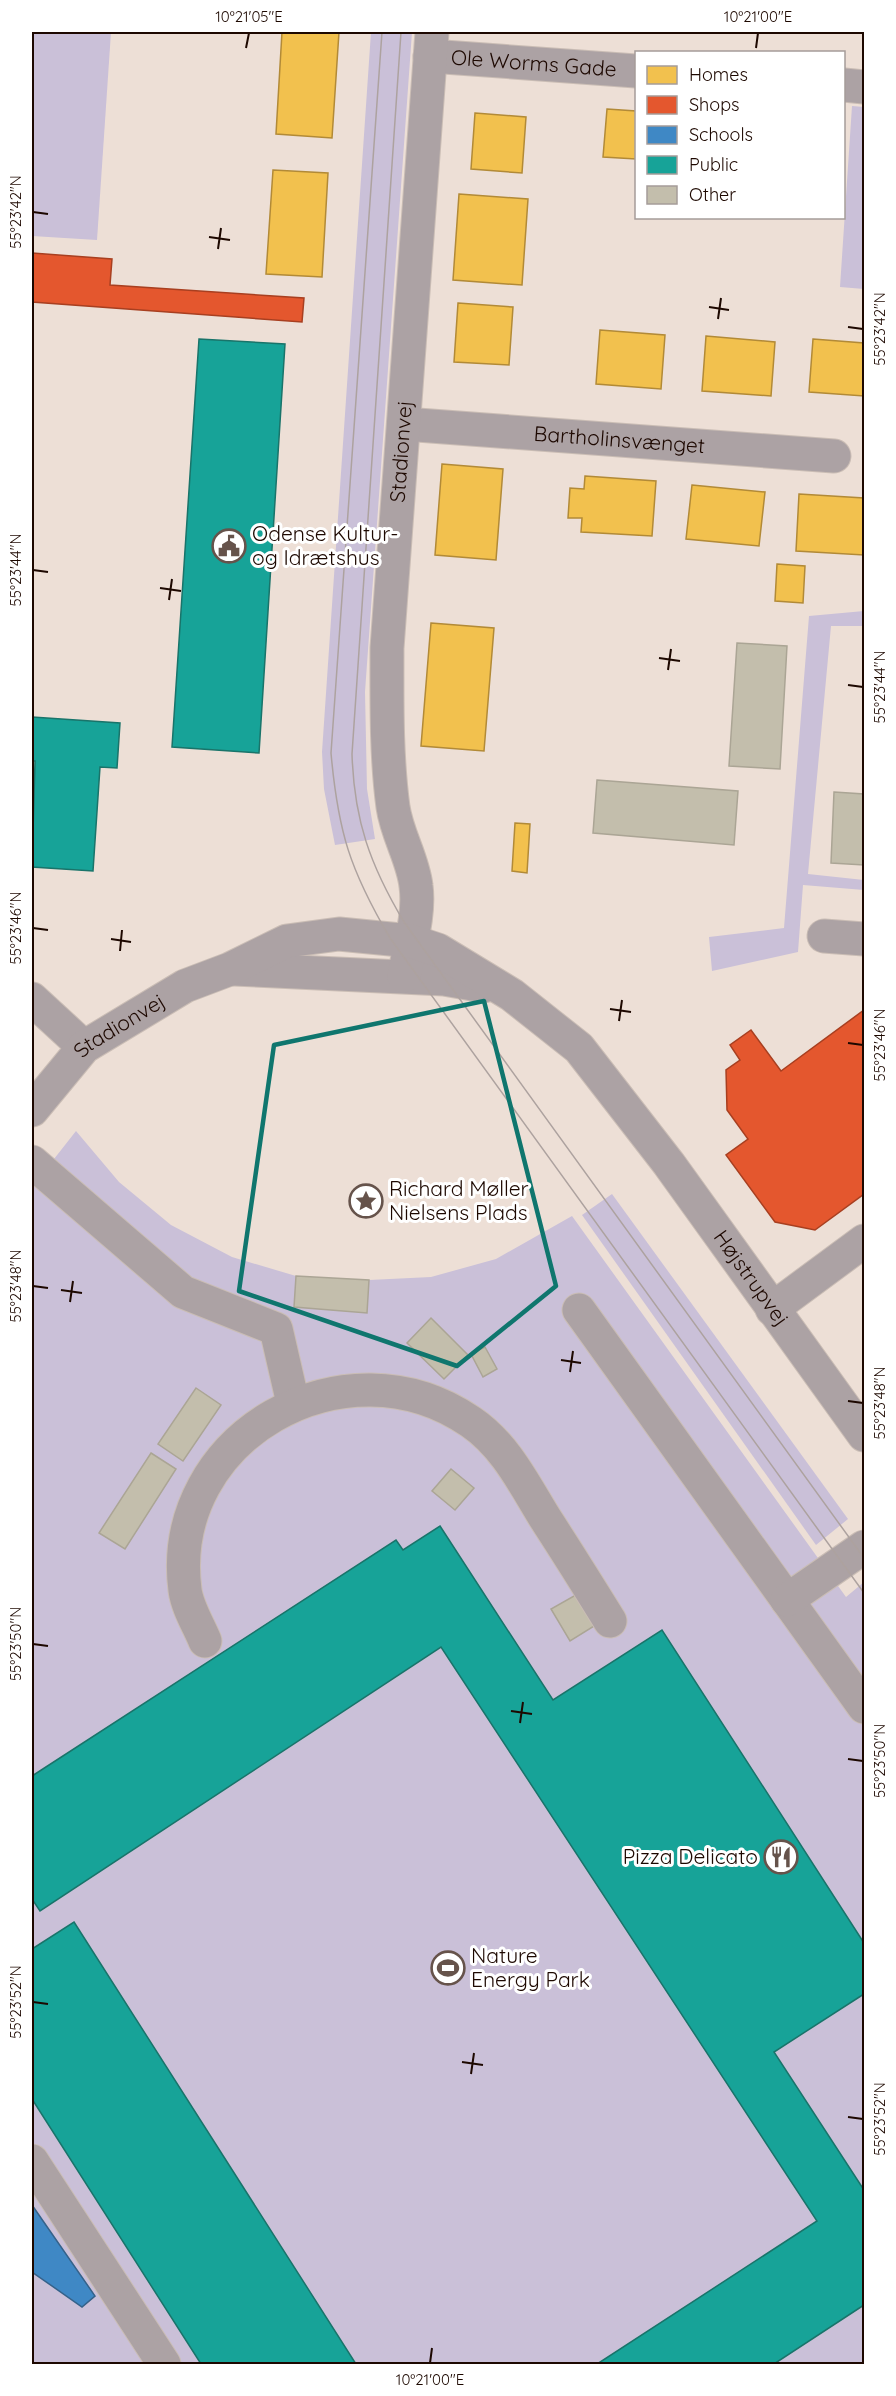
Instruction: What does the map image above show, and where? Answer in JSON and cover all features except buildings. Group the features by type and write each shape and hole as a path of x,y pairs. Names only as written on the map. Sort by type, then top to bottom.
{"street":[{"name":"Ole Worms Gade","path":"431,44 635,71"},
{"name":"Stadionvej","path":"405,976 416,887 393,809 387,716 387,648 431,44"},
{"path":"845,85 864,87"},
{"name":"Bartholinsvænget","path":"404,423 834,456"},
{"name":"Stadionvej","path":"32,1110 84,1047 185,986 230,969 287,940 339,934 411,940 438,950 512,995 579,1048 637,1122"},
{"path":"825,936 864,939"},
{"name":"Stadionvej","path":"230,969 405,976 466,982 512,995"},
{"path":"32,999 84,1047"},
{"name":"Højstrupvej","path":"637,1122 864,1435"},
{"path":"32,1162 183,1292 276,1329 294,1403"},
{"path":"772,1309 864,1241"},
{"path":"579,1310 864,1707"},
{"path":"205,1641 185,1592 186,1545 198,1500 221,1460 254,1427 294,1403 338,1390 385,1389 430,1400 471,1422 505,1454 610,1621"},
{"path":"787,1600 864,1547"},
{"path":"32,2161 164,2364"}],"highlighted area":[{"path":"484,1001 556,1286 457,1366 239,1291 274,1045"}],"shaded area":[{"path":"32,32 111,32 97,240 32,236"},
{"path":"371,32 412,32 365,692 367,789 375,839 335,845 324,789 322,752"},
{"path":"852,106 864,107 862,270 864,270 864,289 840,287"},
{"path":"864,611 864,626 831,626 808,874 864,880 864,890 803,885 798,952 712,971 709,937 784,928 809,616"},
{"name":"Nature Energy Park","path":"76,1131 119,1182 171,1225 232,1257 296,1276 369,1280 431,1277 496,1259 572,1216 846,1597 864,1582 864,2364 32,2364 32,1187"},
{"path":"612,1194 848,1519 816,1545 582,1215"}],"tram line":[{"path":"382,32 331,753 338,806 348,850 365,892 390,938 864,1593"},
{"path":"401,32 352,754 356,800 366,841 382,881 404,922 864,1558"}],"place":[{"name":"Odense Kultur- og Idrætshus","path":"229,546"},
{"name":"Richard Møller Nielsens Plads","path":"366,1201"},
{"name":"Pizza Delicato","path":"781,1857"},
{"name":"Nature Energy Park","path":"448,1968"}]}
